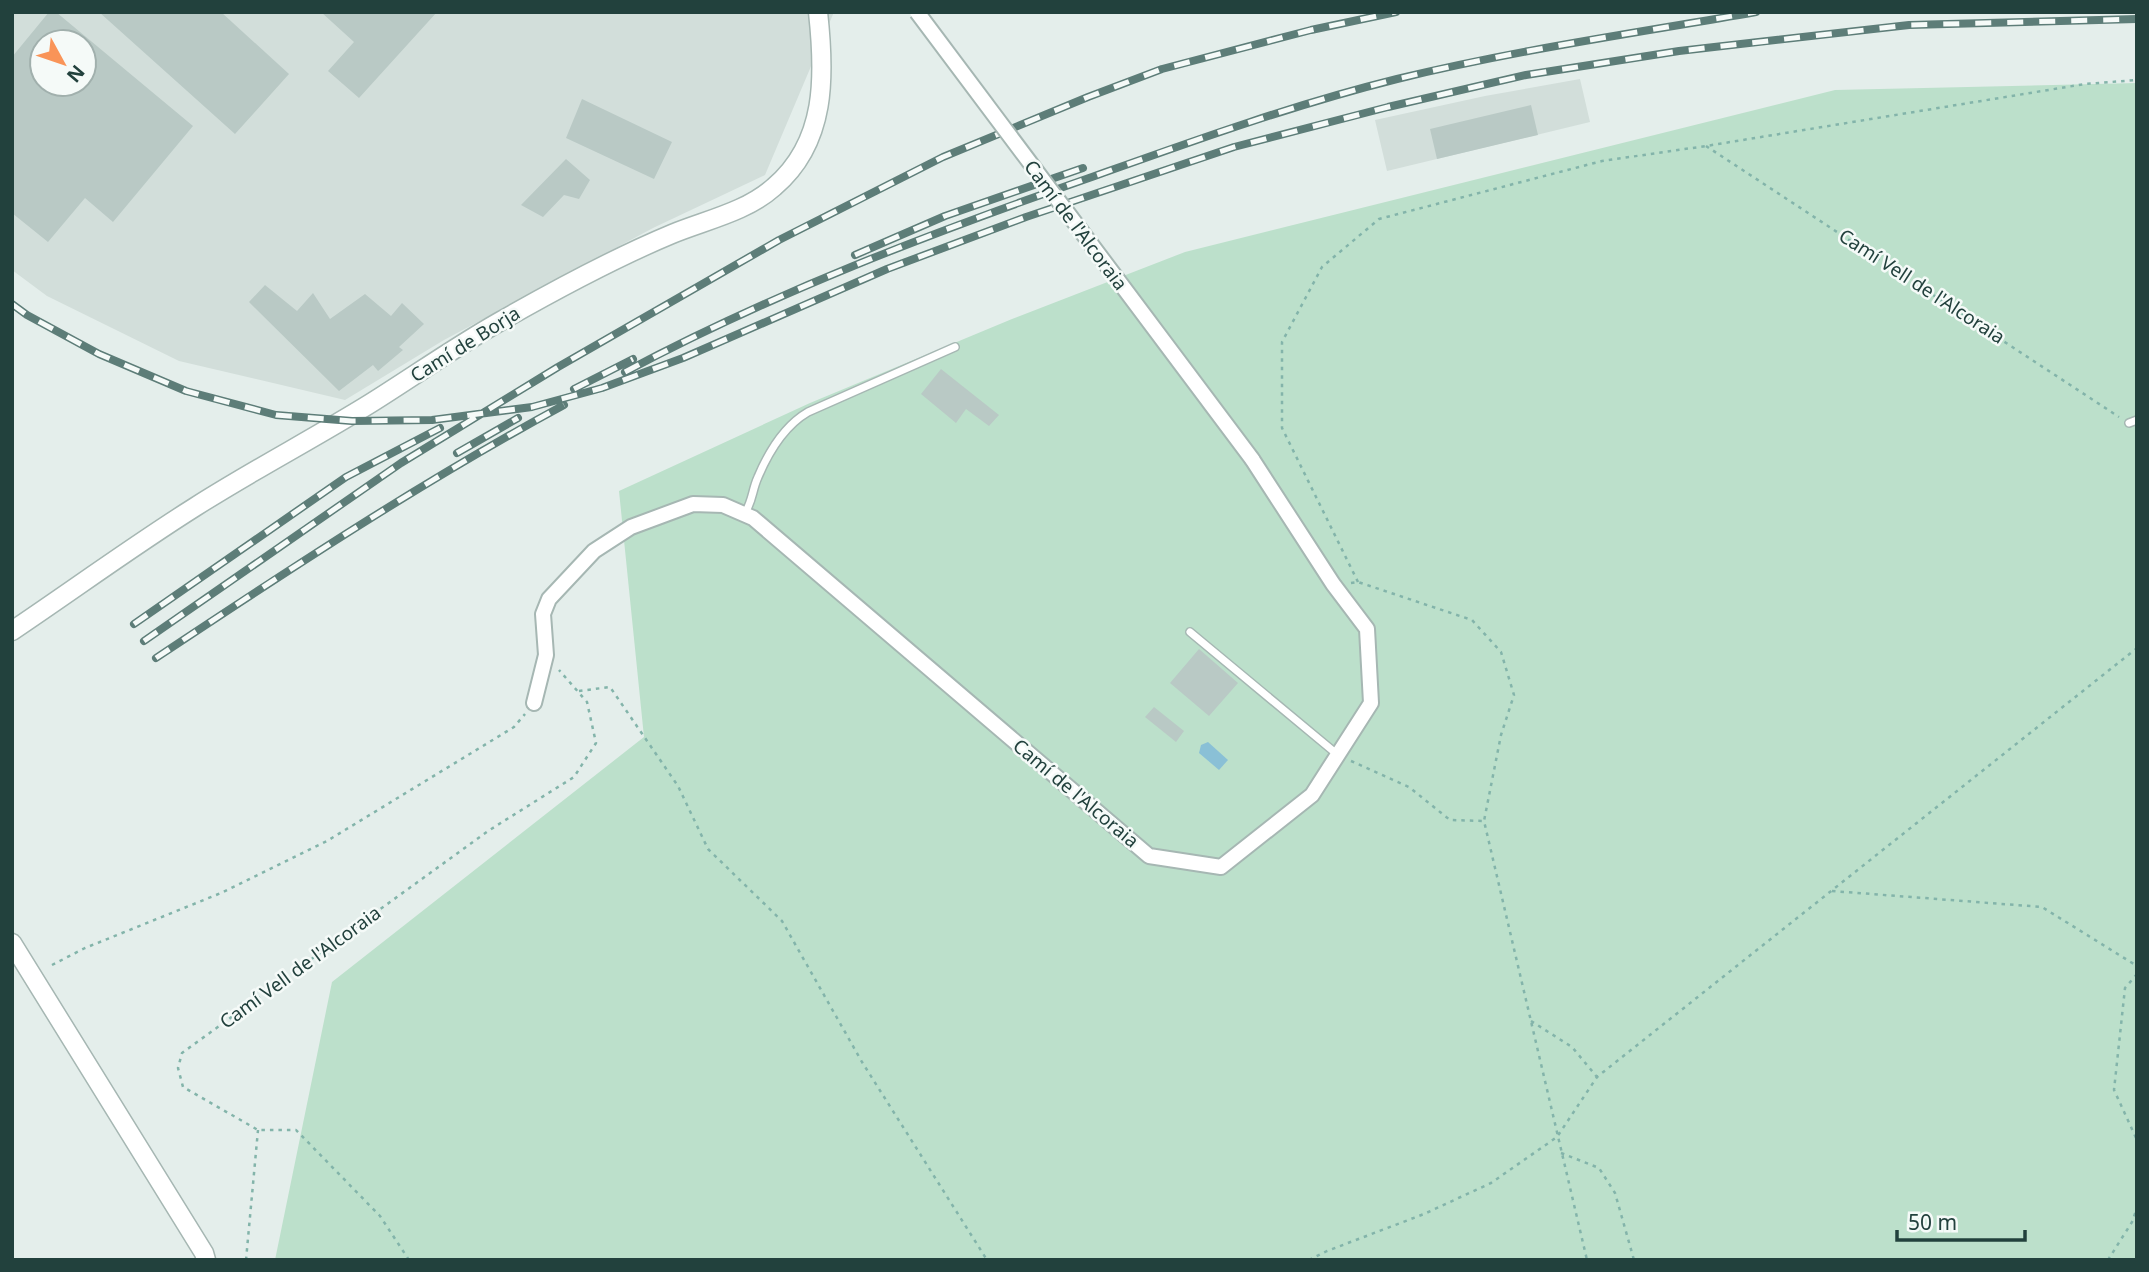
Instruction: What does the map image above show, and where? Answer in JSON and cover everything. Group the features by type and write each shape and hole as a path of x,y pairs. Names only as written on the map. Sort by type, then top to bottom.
{"street":[{"name":"Camí de Borja","path":"12,631 193,508 370,404 497,323 613,260 745,206 774,187 792,168 809,140 820,109 823,83 818,12"},
{"name":"Camí de l'Alcoraia","path":"534,703 546,655 543,614 549,599 594,551 631,527 693,504 723,505 745,513 1149,856 1221,867 1312,795 1371,703 1367,629 1333,584 1252,459 917,12"},
{"path":"12,943 206,1260"}],"lane":[{"path":"745,513 752,502 759,474 776,442 792,422 808,412 955,347"},
{"path":"1190,632 1339,755"}],"path":[{"path":"1358,582 1282,428 1282,342 1322,267 1379,219 1602,161 2085,84 2137,80"},
{"name":"Camí Vell de l'Alcoraia","path":"1706,146 2133,422"},
{"path":"1333,584 1358,582 1472,620 1501,652 1514,695 1501,735 1484,821 1587,1260"},
{"path":"1309,1260 1424,1214 1491,1183 1557,1137 1597,1077 2137,648"},
{"name":"Camí Vell de l'Alcoraia","path":"410,1260 380,1216 296,1130 258,1130 183,1087 178,1068 182,1053 488,831 574,778 596,743 587,702 546,655"},
{"path":"578,691 610,687 678,786 708,849 782,921 862,1062 987,1260"},
{"path":"52,965 85,948 221,893 327,841 514,727 534,703"},
{"path":"1339,755 1409,787 1450,820 1484,821"},
{"path":"1831,891 2042,907 2137,966"},
{"path":"2137,974 2125,988 2113,1090 2137,1140"},
{"path":"1530,1021 1572,1047 1597,1077"},
{"path":"246,1260 258,1130"},
{"path":"1561,1153 1599,1168 1615,1194 1634,1260"},
{"path":"2108,1260 2132,1222 2137,1208"}],"shaded area":[{"path":"12,12 834,12 765,175 653,228 444,340 345,400 179,361 47,296 12,270"},
{"path":"1580,79 1590,122 1387,171 1375,120"}],"green space":[{"path":"2137,83 2137,1260 275,1260 332,982 644,737 619,491 810,403 1012,319 1185,252 1835,90"}],"water":[{"path":"1208,742 1228,760 1219,770 1199,753 1201,745"}],"building":[{"path":"49,12 56,12 75,28 36,28"},
{"path":"99,12 221,12 289,74 235,134"},
{"path":"321,12 437,12 359,98 328,71 354,42"},
{"path":"28,38 28,98 98,98 98,47 193,126 113,222 85,198 48,242 12,213 12,57"},
{"path":"582,99 672,142 654,179 566,138"},
{"path":"1531,105 1538,135 1437,159 1430,129"},
{"path":"566,159 590,180 579,199 564,195 543,217 521,205"},
{"path":"265,285 297,311 313,293 330,319 365,294 391,316 402,303 424,324 399,347 403,350 378,371 373,365 339,391 249,302"},
{"path":"941,369 999,415 989,426 966,409 956,423 921,394"},
{"path":"1199,649 1238,683 1209,716 1170,683"},
{"path":"1154,707 1184,731 1176,742 1145,717"}],"railway":[{"path":"144,641 401,463 558,367 779,240 943,157 1162,69 1311,30 1396,12"},
{"path":"625,372 738,316 853,266 1030,199 1280,112 1358,89 1486,59 1756,12"},
{"path":"12,304 99,354 186,391 276,415 352,421 432,420 532,407 602,388 683,358 887,269 1026,217 1234,147 1388,107 1526,75 1679,51 1909,25 2137,19"},
{"path":"855,255 945,216 1083,168"},
{"path":"574,389 633,359"},
{"path":"156,658 408,495 564,405"},
{"path":"457,453 518,418"},
{"path":"134,624 346,477 440,428"}]}
